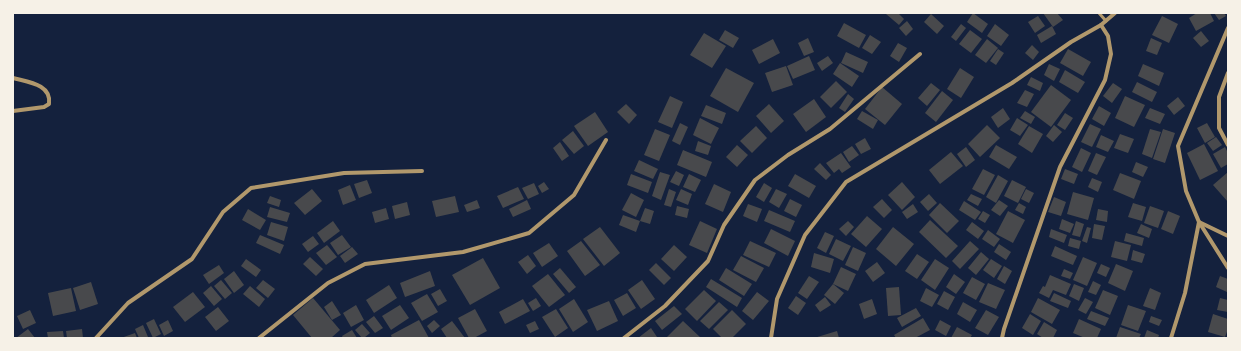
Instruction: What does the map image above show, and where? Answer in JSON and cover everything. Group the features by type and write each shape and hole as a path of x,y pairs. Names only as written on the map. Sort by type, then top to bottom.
{"street":[{"path":"771,338 777,299 805,235 846,182 1012,83 1071,42 1101,26 1115,13"},
{"path":"1002,338 1006,322 1060,167 1106,80 1111,54 1108,36 1101,26"},
{"path":"1228,28 1178,146 1186,191 1199,222 1228,268"},
{"path":"624,338 665,306 708,261 724,225 755,180 788,155 830,129 920,54"},
{"path":"1228,73 1219,97 1219,128 1228,145"},
{"path":"13,78 42,86 50,98 49,104 44,107 13,111"},
{"path":"259,338 328,283 365,264 462,252 529,232 574,194 606,140"},
{"path":"96,338 128,303 192,259 223,212 251,188 344,173 422,171"},
{"path":"1199,222 1228,236"},
{"path":"1171,338 1185,293 1199,222"}],"lane":[{"path":"1099,13 1106,21"}],"building":[{"path":"898,13 904,19 899,25 886,14"},
{"path":"973,13 988,24 982,33 967,22"},
{"path":"1043,13 1057,13 1063,20 1053,27"},
{"path":"1197,13 1210,13 1214,21 1196,31 1189,18"},
{"path":"1214,13 1224,13 1226,16 1219,20"},
{"path":"931,14 944,26 937,34 924,22"},
{"path":"1038,16 1045,26 1035,33 1028,22"},
{"path":"1162,16 1178,24 1169,43 1152,35"},
{"path":"907,21 913,29 906,36 899,28"},
{"path":"844,23 866,35 859,48 837,36"},
{"path":"961,24 966,28 956,41 951,37"},
{"path":"995,24 1009,35 1001,46 987,36"},
{"path":"1052,26 1056,34 1041,43 1037,35"},
{"path":"725,30 739,38 733,48 719,40"},
{"path":"970,30 982,39 971,53 959,44"},
{"path":"1201,31 1209,41 1201,47 1193,38"},
{"path":"704,33 726,46 712,68 690,55"},
{"path":"870,35 881,42 872,54 862,48"},
{"path":"808,38 814,52 804,56 798,43"},
{"path":"1151,38 1162,43 1157,55 1146,51"},
{"path":"773,39 780,53 759,64 752,50"},
{"path":"987,39 998,48 986,63 975,55"},
{"path":"898,43 907,48 899,62 890,56"},
{"path":"1032,45 1039,52 1033,60 1025,53"},
{"path":"998,49 1004,53 996,65 990,61"},
{"path":"1068,49 1091,62 1083,76 1060,63"},
{"path":"846,52 868,62 863,73 841,63"},
{"path":"809,56 815,70 793,79 787,66"},
{"path":"828,56 833,63 822,71 817,63"},
{"path":"840,63 859,76 852,87 833,74"},
{"path":"1049,64 1060,69 1054,81 1044,75"},
{"path":"1143,64 1164,73 1159,86 1138,76"},
{"path":"786,66 793,85 772,92 765,73"},
{"path":"726,68 754,83 738,112 710,96"},
{"path":"960,68 974,77 961,98 947,89"},
{"path":"1065,70 1085,82 1078,93 1059,82"},
{"path":"1031,77 1043,83 1040,91 1027,85"},
{"path":"836,81 847,92 831,108 820,97"},
{"path":"1137,82 1157,92 1152,102 1132,92"},
{"path":"931,83 940,90 927,106 918,98"},
{"path":"1113,83 1122,89 1112,103 1103,96"},
{"path":"1051,85 1071,100 1051,127 1031,112"},
{"path":"882,87 902,104 885,125 865,109"},
{"path":"1025,90 1034,94 1027,107 1017,103"},
{"path":"942,91 953,100 936,122 925,113"},
{"path":"848,94 854,99 845,112 839,108"},
{"path":"670,96 683,102 672,128 658,122"},
{"path":"1125,96 1145,105 1134,127 1115,118"},
{"path":"1178,97 1185,106 1174,115 1167,106"},
{"path":"814,99 826,117 806,132 793,114"},
{"path":"626,104 637,115 629,124 617,112"},
{"path":"769,104 784,121 771,133 756,116"},
{"path":"706,105 726,113 722,124 701,116"},
{"path":"1099,106 1111,113 1104,126 1092,119"},
{"path":"1003,108 1010,119 998,128 991,117"},
{"path":"1150,108 1165,114 1160,124 1145,118"},
{"path":"862,111 878,120 873,129 857,119"},
{"path":"1025,111 1035,117 1031,124 1020,118"},
{"path":"595,112 608,132 588,146 574,126"},
{"path":"1065,113 1073,118 1065,130 1057,125"},
{"path":"700,118 719,128 711,144 693,135"},
{"path":"1017,118 1028,125 1020,136 1010,130"},
{"path":"680,123 688,127 680,145 672,141"},
{"path":"1207,123 1215,137 1205,143 1197,128"},
{"path":"1090,124 1101,129 1092,147 1081,142"},
{"path":"987,125 1000,138 980,157 968,144"},
{"path":"1054,125 1062,132 1053,142 1046,136"},
{"path":"756,126 767,138 752,153 740,141"},
{"path":"1029,126 1043,134 1032,153 1018,144"},
{"path":"655,129 670,135 659,161 644,155"},
{"path":"1150,129 1161,132 1152,158 1142,154"},
{"path":"1163,129 1175,133 1165,163 1153,159"},
{"path":"573,131 584,146 574,154 562,140"},
{"path":"1120,134 1134,139 1128,153 1114,148"},
{"path":"1101,135 1114,141 1108,152 1096,147"},
{"path":"1216,137 1222,145 1213,151 1207,143"},
{"path":"865,138 871,149 861,154 855,144"},
{"path":"698,141 711,146 708,155 695,151"},
{"path":"560,142 569,156 562,161 553,148"},
{"path":"1204,144 1218,171 1200,180 1187,153"},
{"path":"737,145 748,155 737,167 726,157"},
{"path":"996,145 1017,157 1009,169 989,157"},
{"path":"852,146 859,155 849,162 843,152"},
{"path":"966,147 975,160 966,167 957,154"},
{"path":"1225,147 1228,153 1228,164 1221,168 1213,154"},
{"path":"1081,148 1091,153 1082,172 1072,167"},
{"path":"683,150 712,162 706,177 677,165"},
{"path":"951,152 963,166 940,184 929,170"},
{"path":"841,153 851,167 842,173 839,169 834,173 826,163"},
{"path":"1096,153 1106,157 1097,175 1088,171"},
{"path":"639,160 658,169 653,179 634,171"},
{"path":"1136,162 1148,167 1143,177 1132,172"},
{"path":"820,163 831,175 826,180 814,169"},
{"path":"983,169 995,175 984,195 972,189"},
{"path":"1065,169 1078,174 1074,184 1061,179"},
{"path":"676,171 684,175 679,186 670,182"},
{"path":"660,172 670,175 661,200 652,196"},
{"path":"1228,172 1228,202 1213,185"},
{"path":"1120,173 1141,181 1134,199 1113,190"},
{"path":"631,174 652,182 648,193 627,185"},
{"path":"689,174 701,180 695,192 683,187"},
{"path":"795,174 816,186 809,198 788,186"},
{"path":"998,175 1008,181 996,203 986,197"},
{"path":"1092,178 1102,182 1098,192 1088,187"},
{"path":"367,180 372,193 359,198 354,184"},
{"path":"1012,180 1026,187 1018,203 1004,196"},
{"path":"544,182 549,189 542,193 538,186"},
{"path":"902,182 915,197 902,210 888,195"},
{"path":"534,183 539,194 528,199 522,188"},
{"path":"764,183 772,188 764,202 756,197"},
{"path":"714,184 731,192 723,212 705,204"},
{"path":"350,185 356,200 343,205 338,190"},
{"path":"518,187 524,199 503,208 497,196"},
{"path":"312,189 322,201 305,215 294,203"},
{"path":"669,189 676,192 671,207 664,205"},
{"path":"681,189 692,194 688,205 676,200"},
{"path":"776,189 787,194 779,208 769,202"},
{"path":"1026,189 1034,193 1029,203 1021,199"},
{"path":"1073,192 1094,198 1088,220 1067,214"},
{"path":"631,193 644,200 636,217 622,210"},
{"path":"929,194 937,203 928,211 920,202"},
{"path":"971,194 982,199 978,206 967,200"},
{"path":"270,196 281,200 279,207 267,203"},
{"path":"455,196 459,212 436,217 432,201"},
{"path":"1054,197 1066,202 1061,216 1048,212"},
{"path":"790,199 802,205 796,217 784,211"},
{"path":"882,199 892,210 884,218 873,207"},
{"path":"477,200 480,208 467,212 464,205"},
{"path":"527,200 531,209 513,217 509,209"},
{"path":"999,200 1008,206 1000,216 991,210"},
{"path":"964,201 981,212 975,220 959,210"},
{"path":"407,202 410,215 395,219 392,206"},
{"path":"940,203 959,221 947,233 929,215"},
{"path":"1019,203 1026,207 1023,214 1015,210"},
{"path":"1133,203 1146,207 1142,221 1128,217"},
{"path":"748,204 762,209 757,222 743,216"},
{"path":"913,204 918,212 907,219 902,212"},
{"path":"677,206 689,209 687,218 675,215"},
{"path":"1150,206 1164,211 1158,228 1144,223"},
{"path":"270,207 290,213 287,222 267,217"},
{"path":"386,208 389,219 375,223 372,212"},
{"path":"645,208 654,211 650,224 640,221"},
{"path":"248,209 266,220 260,230 242,220"},
{"path":"1098,209 1108,211 1107,222 1096,220"},
{"path":"769,210 795,221 790,232 764,221"},
{"path":"983,211 990,215 985,223 978,219"},
{"path":"1008,211 1025,220 1013,243 996,234"},
{"path":"1168,211 1180,216 1173,234 1161,229"},
{"path":"623,215 640,221 636,232 619,225"},
{"path":"867,216 882,229 866,247 851,234"},
{"path":"1062,219 1074,224 1070,233 1059,229"},
{"path":"930,220 958,246 946,258 919,232"},
{"path":"333,221 340,231 324,243 317,233"},
{"path":"700,221 717,229 707,253 689,245"},
{"path":"848,221 854,227 846,236 839,229"},
{"path":"1076,221 1084,224 1080,237 1072,235"},
{"path":"271,222 288,227 284,241 267,235"},
{"path":"972,222 984,231 978,239 966,230"},
{"path":"1094,224 1105,226 1102,240 1092,238"},
{"path":"1141,224 1152,229 1149,238 1137,233"},
{"path":"600,227 620,253 604,266 583,239"},
{"path":"893,227 914,244 896,266 876,249"},
{"path":"1087,227 1091,228 1087,243 1082,241"},
{"path":"771,229 795,241 788,256 764,243"},
{"path":"1051,229 1067,235 1064,243 1049,237"},
{"path":"988,230 1000,239 994,247 982,239"},
{"path":"825,232 834,236 826,253 817,248"},
{"path":"1126,233 1144,238 1142,246 1124,241"},
{"path":"260,235 284,245 280,254 256,243"},
{"path":"342,235 351,247 338,255 330,243"},
{"path":"313,236 319,244 308,252 302,244"},
{"path":"1070,238 1081,241 1079,249 1068,246"},
{"path":"836,239 851,246 843,261 829,254"},
{"path":"581,241 600,265 585,276 567,251"},
{"path":"750,241 776,253 769,267 743,255"},
{"path":"970,241 979,249 960,269 952,261"},
{"path":"1115,241 1131,245 1127,261 1111,257"},
{"path":"549,243 558,256 542,267 533,253"},
{"path":"999,244 1011,252 1006,260 994,252"},
{"path":"327,245 337,257 326,265 316,253"},
{"path":"674,245 687,257 674,271 661,259"},
{"path":"1055,246 1077,256 1073,265 1051,256"},
{"path":"352,247 358,254 345,263 340,256"},
{"path":"853,247 866,253 858,271 845,265"},
{"path":"1133,250 1145,254 1142,263 1131,260"},
{"path":"981,252 989,259 976,275 968,268"},
{"path":"814,253 834,259 830,273 811,267"},
{"path":"917,254 929,262 917,279 905,271"},
{"path":"528,255 536,266 527,274 518,262"},
{"path":"741,256 764,268 756,282 733,270"},
{"path":"310,257 323,269 316,276 303,264"},
{"path":"1083,257 1097,263 1087,286 1073,280"},
{"path":"483,258 500,288 470,305 452,275"},
{"path":"246,259 261,270 256,277 241,266"},
{"path":"935,259 949,268 935,290 921,280"},
{"path":"991,259 1002,266 994,278 983,270"},
{"path":"877,262 885,273 873,282 865,271"},
{"path":"656,263 671,278 664,285 649,270"},
{"path":"1101,264 1110,268 1106,277 1097,273"},
{"path":"1116,264 1133,271 1125,291 1108,283"},
{"path":"219,265 224,273 209,284 203,275"},
{"path":"1004,266 1012,271 1005,284 997,279"},
{"path":"841,267 856,274 848,291 833,284"},
{"path":"560,268 576,287 569,293 553,274"},
{"path":"726,268 752,284 744,296 719,280"},
{"path":"1064,269 1073,273 1070,279 1061,276"},
{"path":"234,271 244,285 234,293 224,279"},
{"path":"430,271 435,286 405,297 400,283"},
{"path":"548,274 565,295 549,307 532,286"},
{"path":"954,274 965,282 956,294 946,287"},
{"path":"1050,275 1071,284 1066,295 1053,290 1049,298 1039,293 1043,286 1045,287"},
{"path":"809,276 819,282 807,299 798,293"},
{"path":"1220,276 1228,279 1227,292 1216,287"},
{"path":"972,277 985,284 976,300 963,293"},
{"path":"711,279 742,298 737,307 706,287"},
{"path":"221,280 232,293 225,299 214,286"},
{"path":"263,280 275,289 268,298 256,288"},
{"path":"642,280 655,299 641,309 628,290"},
{"path":"1093,281 1101,285 1096,295 1088,292"},
{"path":"91,282 98,304 80,310 73,288"},
{"path":"988,283 1005,290 996,309 979,302"},
{"path":"833,284 844,293 835,304 824,295"},
{"path":"1074,284 1084,288 1079,301 1069,296"},
{"path":"389,285 397,298 374,313 366,300"},
{"path":"211,286 222,299 214,306 203,293"},
{"path":"250,286 265,299 259,307 243,294"},
{"path":"899,287 901,315 888,316 886,288"},
{"path":"71,288 76,311 53,316 48,293"},
{"path":"926,288 939,295 932,307 920,301"},
{"path":"1150,288 1161,293 1155,310 1143,306"},
{"path":"440,289 447,301 438,306 431,294"},
{"path":"704,290 716,301 697,321 685,309"},
{"path":"1103,290 1118,296 1110,315 1095,308"},
{"path":"944,291 955,297 948,310 937,304"},
{"path":"193,292 205,307 185,322 173,307"},
{"path":"757,292 769,301 753,320 742,311"},
{"path":"627,293 636,308 623,316 614,300"},
{"path":"1054,293 1071,301 1068,308 1050,301"},
{"path":"427,294 438,312 422,321 411,303"},
{"path":"796,296 806,303 798,315 788,308"},
{"path":"825,297 831,305 820,312 815,305"},
{"path":"313,298 340,330 331,338 312,338 293,315"},
{"path":"536,298 541,306 533,311 528,303"},
{"path":"1038,298 1060,310 1052,324 1031,312"},
{"path":"1085,298 1093,302 1086,314 1078,310"},
{"path":"1220,298 1228,300 1228,312 1217,310"},
{"path":"523,299 530,311 505,324 499,312"},
{"path":"574,299 588,322 573,332 559,309"},
{"path":"872,299 877,314 864,319 859,304"},
{"path":"332,301 341,315 332,320 324,307"},
{"path":"609,301 618,321 597,331 587,310"},
{"path":"719,302 728,310 709,329 700,321"},
{"path":"963,302 977,310 970,322 957,314"},
{"path":"356,305 364,320 351,327 343,313"},
{"path":"400,305 409,318 391,330 382,316"},
{"path":"1128,305 1146,311 1138,331 1121,325"},
{"path":"674,306 682,314 662,330 655,321"},
{"path":"218,307 229,321 216,331 205,317"},
{"path":"916,308 921,316 902,327 897,318"},
{"path":"475,309 487,331 474,338 469,338 458,318"},
{"path":"556,309 568,328 555,337 542,317"},
{"path":"30,310 36,323 23,329 17,316"},
{"path":"732,310 746,324 732,338 722,338 713,329"},
{"path":"986,310 999,317 988,335 975,328"},
{"path":"1091,311 1109,318 1105,326 1087,319"},
{"path":"1030,314 1041,321 1033,335 1022,328"},
{"path":"1213,314 1228,319 1228,329 1225,337 1208,332"},
{"path":"374,316 383,328 375,333 366,322"},
{"path":"1151,316 1162,320 1159,326 1149,322"},
{"path":"923,318 930,330 915,338 896,338 894,335"},
{"path":"154,319 161,334 153,338 146,323"},
{"path":"1079,319 1101,329 1097,338 1085,338 1073,333"},
{"path":"168,320 173,331 164,336 159,325"},
{"path":"419,320 429,338 392,338 391,335"},
{"path":"434,320 440,326 432,333 427,326"},
{"path":"940,320 951,326 946,336 935,330"},
{"path":"452,321 465,338 447,338 441,329"},
{"path":"535,321 539,329 530,333 526,325"},
{"path":"683,321 701,338 666,338"},
{"path":"1044,322 1057,330 1053,338 1043,338 1037,334"},
{"path":"362,324 370,333 364,338 362,338 355,330"},
{"path":"143,325 148,337 139,338 135,329"},
{"path":"957,327 972,335 970,338 951,338"},
{"path":"1120,327 1141,334 1139,338 1116,338"},
{"path":"651,328 657,337 638,338"},
{"path":"28,329 35,338 16,338"},
{"path":"82,329 83,338 67,338 66,331"},
{"path":"352,330 357,338 343,338 342,336"},
{"path":"1147,330 1159,335 1158,338 1144,338"},
{"path":"63,331 64,338 48,338 47,332"},
{"path":"837,331 839,338 814,338"},
{"path":"135,333 137,338 121,338"}]}
